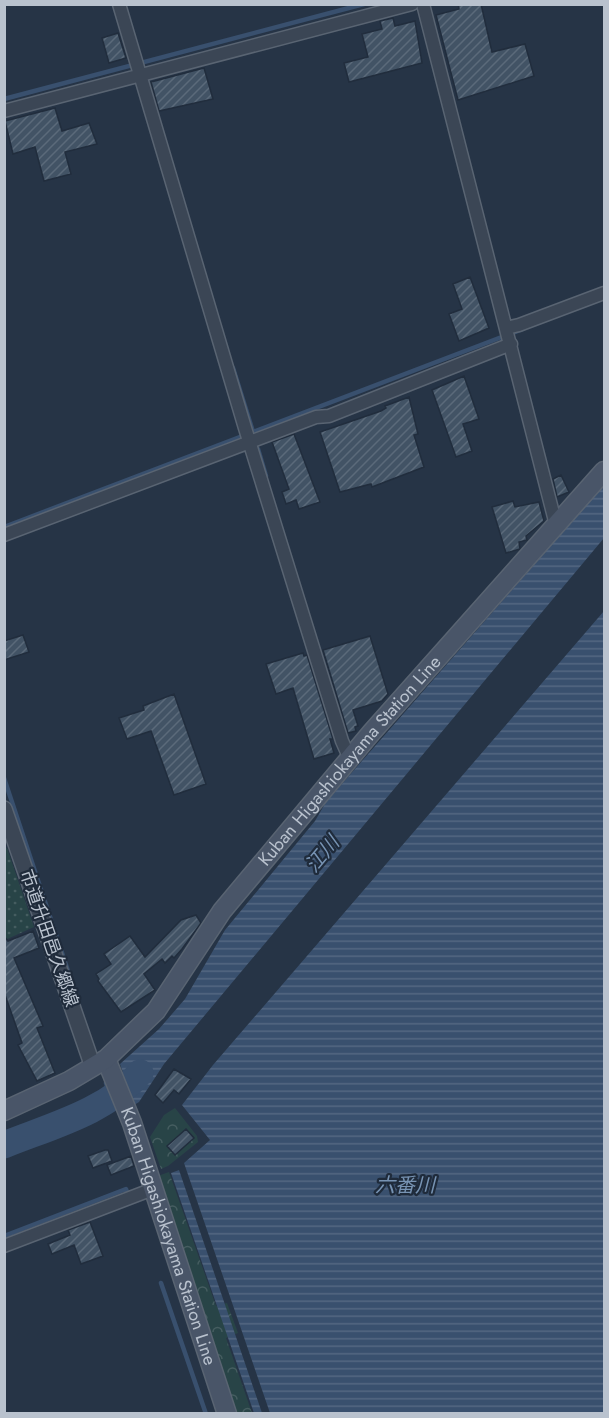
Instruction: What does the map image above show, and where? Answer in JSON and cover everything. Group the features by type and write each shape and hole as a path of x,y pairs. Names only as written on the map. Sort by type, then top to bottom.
{"main road":[{"name":"Kuban Higashiokayama Station Line","path":"4,1111 104,1066 156,1011 222,911 350,759 604,471"},
{"name":"Kuban Higashiokayama Station Line","path":"104,1066 127,1111 227,1413"}],"street":[{"path":"119,4 248,437 342,741 350,759"},
{"path":"4,111 137,68 412,4"},
{"path":"423,4 556,525"},
{"path":"4,535 248,437 316,417 329,416 508,335 519,326 604,293"},
{"name":"市道升田邑久郷線","path":"4,809 104,1066"},
{"path":"4,1246 153,1189"}],"green space":[{"path":"7,848 34,927 5,940 4,849"},
{"path":"175,1108 197,1136 198,1142 161,1169 150,1137 164,1115"},
{"path":"169,1172 216,1306 227,1303 238,1333 226,1338 252,1413 236,1413 155,1177"}],"water":[{"path":"604,485 604,538 164,1064 139,1102 134,1105 120,1064 159,1029 185,999 225,930 315,821 326,802"},
{"name":"六番川","path":"604,611 604,1413 270,1413 184,1163 210,1140 182,1105 213,1065"},
{"path":"179,1170 262,1413 254,1413 171,1173"}],"building":[{"path":"458,4 481,4 492,52 525,44 534,76 458,100 436,15 459,9"},
{"path":"393,18 395,26 415,21 422,63 349,82 344,63 368,57 362,34 382,29 380,21"},
{"path":"118,33 126,58 109,63 102,38"},
{"path":"204,68 213,99 159,111 151,82"},
{"path":"55,108 62,131 89,123 97,144 65,152 71,174 44,181 35,147 13,154 5,121"},
{"path":"470,277 489,328 459,341 449,314 462,309 453,284"},
{"path":"464,376 479,419 463,424 472,451 456,457 432,390"},
{"path":"409,397 418,434 414,435 424,467 372,487 371,484 340,492 320,432 381,411 386,408 385,406"},
{"path":"294,434 320,502 299,509 296,500 286,504 282,492 289,489 272,442"},
{"path":"561,475 569,492 557,497 553,479"},
{"path":"513,501 515,507 539,502 544,521 526,536 527,540 519,542 520,549 506,553 492,507"},
{"path":"23,635 29,652 4,660 4,641"},
{"path":"370,636 388,694 382,701 353,710 358,726 355,727 356,731 348,733 323,650"},
{"path":"303,653 304,656 307,655 333,739 330,739 334,753 314,759 293,688 276,694 266,664"},
{"path":"174,694 206,784 174,795 151,731 127,739 119,718 144,710 143,706"},
{"path":"196,915 201,923 182,949 174,958 172,956 165,963 162,959 144,974 155,990 121,1012 98,981 96,974 111,964 104,954 130,936 145,957 181,920"},
{"path":"33,931 39,948 14,958 43,1026 37,1028 55,1073 37,1081 18,1045 22,1043 4,992 4,936 8,941"},
{"path":"174,1069 191,1079 179,1094 174,1090 163,1103 155,1095"},
{"path":"186,1129 194,1138 175,1155 167,1146"},
{"path":"108,1150 112,1161 93,1168 88,1156"},
{"path":"131,1156 134,1166 111,1175 107,1165"},
{"path":"90,1222 103,1256 81,1264 74,1245 52,1254 48,1244 70,1235 68,1230"}],"waterway":[{"path":"4,99 364,4"},
{"path":"4,527 523,329"},
{"path":"233,368 254,435"},
{"path":"258,449 266,476"},
{"path":"4,778 68,971"},
{"name":"江川","path":"4,1145 94,1108 126,1087 140,1073"},
{"path":"106,1083 111,1097"},
{"path":"4,1236 126,1189 128,1195"},
{"path":"161,1283 206,1414"}]}
